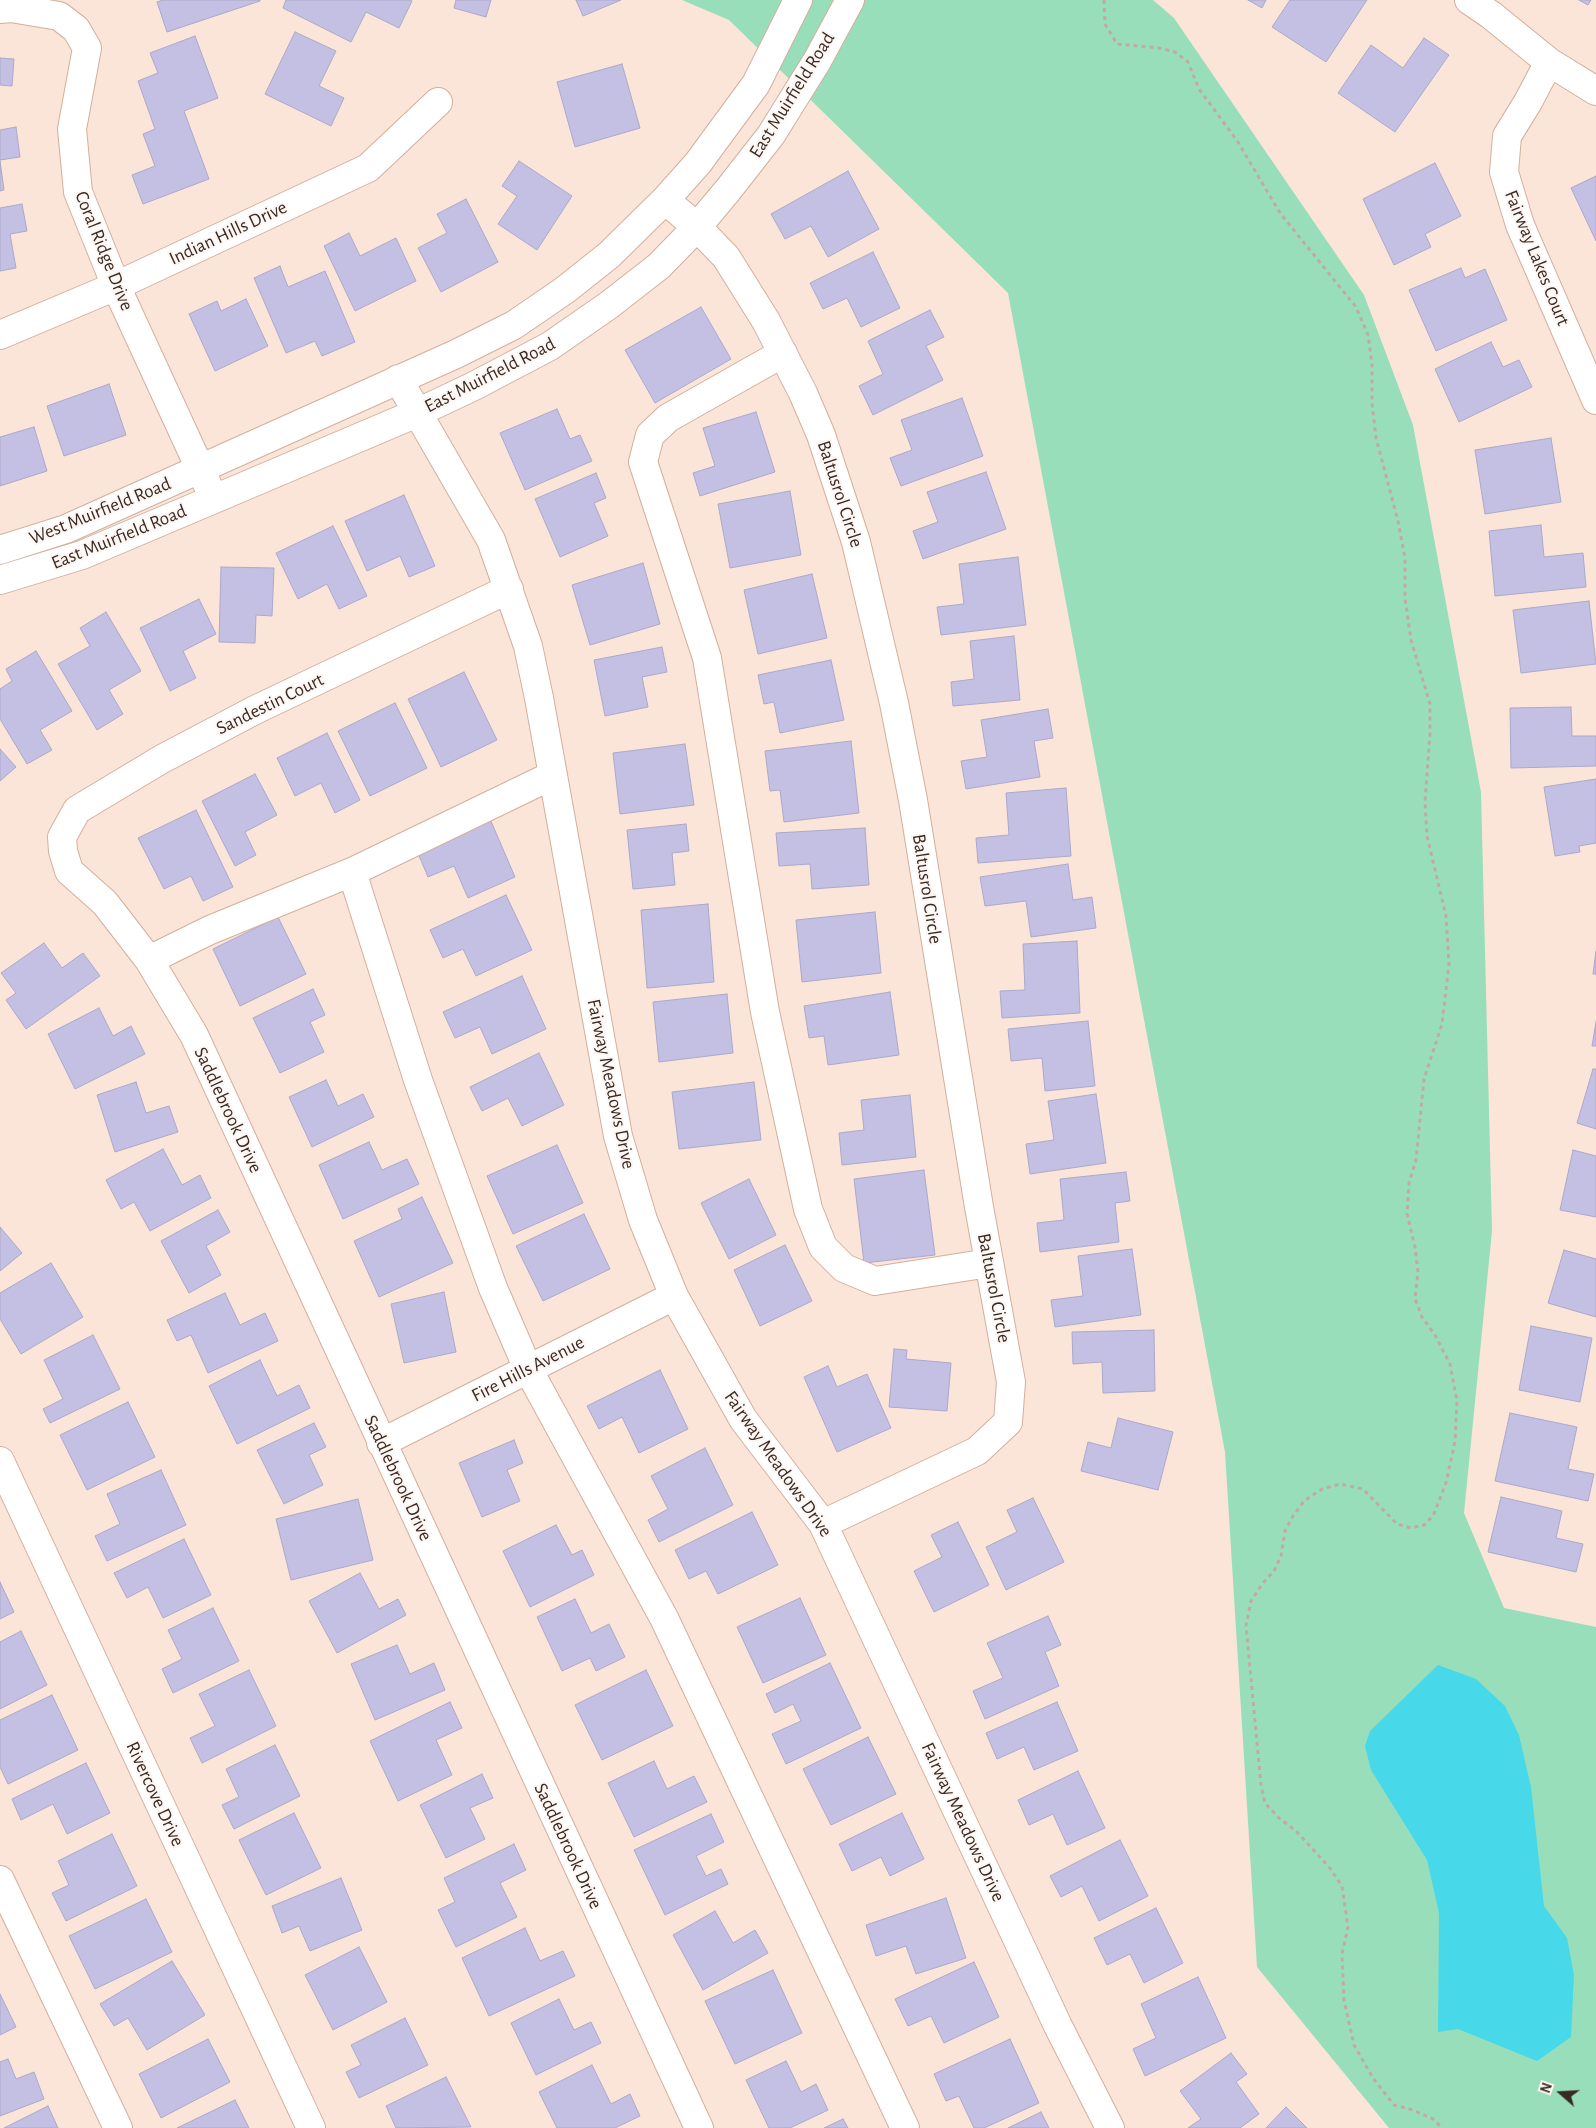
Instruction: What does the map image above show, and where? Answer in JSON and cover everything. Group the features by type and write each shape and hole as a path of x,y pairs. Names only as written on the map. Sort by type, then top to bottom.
{"street":[{"name":"East Muirfield Road","path":"199,469 456,354 514,325 565,290 609,255 666,200 698,163 756,84 798,0"},
{"name":"East Muirfield Road","path":"0,580 82,555 417,413 474,386 550,346 609,306 659,266 697,227 771,135 817,61 850,0"},
{"path":"1469,0 1491,15 1549,62 1596,91"},
{"name":"Coral Ridge Drive","path":"6,9 58,16 76,29 87,48 72,129 78,192 116,286 214,499"},
{"name":"Fairway Lakes Court","path":"1549,62 1507,136 1504,172 1520,225 1596,400"},
{"name":"Indian Hills Drive","path":"0,335 116,286 368,168 438,102"},
{"name":"Baltusrol Circle","path":"666,200 697,227 726,257 766,321 807,401 836,473 869,590 913,800 990,1263 1012,1382 1008,1422 977,1451 823,1524"},
{"path":"783,353 668,418 650,435 643,462 708,658 765,1012 808,1209 823,1247 844,1268 875,1281 990,1263"},
{"name":"Fairway Meadows Drive","path":"398,379 492,540 528,646 618,1136 643,1220 674,1296 743,1420 823,1524 1058,2026 1110,2128"},
{"name":"West Muirfield Road","path":"0,550 66,529 199,469"},
{"name":"Sandestin Court","path":"63,852 62,837 77,810 162,759 255,710 509,589"},
{"path":"149,960 210,930 352,872 553,774"},
{"name":"Saddlebrook Drive","path":"63,852 69,871 105,902 149,960 194,1035 699,2128"},
{"path":"352,872 418,1080 493,1288 528,1369 664,1618 905,2128"},
{"name":"Fire Hills Avenue","path":"381,1443 674,1296"},
{"name":"Rivercove Drive","path":"0,1461 310,2128"},
{"path":"0,1880 118,2128"}],"path":[{"path":"1104,0 1105,24 1117,44 1159,48 1175,52 1188,62 1199,89 1238,142 1280,213 1356,307 1368,336 1372,364 1372,403 1376,438 1400,530 1405,558 1405,598 1411,640 1430,704 1430,734 1425,802 1427,836 1446,916 1449,964 1442,1024 1424,1079 1416,1160 1409,1183 1407,1214 1415,1247 1418,1272 1415,1299 1422,1317 1435,1335 1450,1364 1457,1401 1455,1441 1446,1483 1433,1516 1424,1525 1411,1528 1397,1524 1363,1489 1340,1484 1322,1489 1304,1502 1293,1516 1285,1531 1281,1556 1274,1571 1251,1601 1246,1626 1261,1785 1265,1803 1279,1818 1296,1831 1329,1867 1342,1886 1348,1927 1342,1954 1344,2000 1354,2045 1373,2078 1394,2105 1413,2110 1433,2119 1442,2128"}],"green space":[{"path":"682,0 1153,0 1174,18 1364,295 1413,425 1481,792 1492,1231 1464,1513 1504,1608 1596,1627 1596,2128 1389,2128 1257,1967 1225,1452 1008,293 729,20"}],"water":[{"path":"1438,1665 1476,1679 1505,1706 1519,1735 1531,1787 1544,1906 1567,1938 1574,1975 1571,2037 1537,2061 1458,2029 1438,2032 1439,1913 1427,1860 1371,1770 1365,1746 1370,1731"}],"building":[{"path":"163,0 260,1 167,32 157,2"},
{"path":"286,0 412,1 399,28 366,12 351,42 283,8"},
{"path":"456,0 491,0 486,17 454,8"},
{"path":"576,0 621,0 583,16"},
{"path":"1248,0 1266,0 1262,8"},
{"path":"1290,0 1367,0 1326,62 1272,27"},
{"path":"1579,0 1591,0 1588,5"},
{"path":"295,32 336,51 319,86 344,98 331,126 265,94"},
{"path":"195,36 218,98 184,111 209,179 143,204 132,175 155,166 143,134 155,129 138,81 158,73 150,53"},
{"path":"1424,38 1449,55 1395,132 1338,93 1371,45 1403,68"},
{"path":"0,58 14,59 12,86 0,85"},
{"path":"622,64 640,128 575,147 557,82"},
{"path":"16,127 20,157 0,160 0,130"},
{"path":"0,161 4,190 0,191"},
{"path":"519,161 572,196 537,250 498,224 517,196 502,186"},
{"path":"1435,163 1461,216 1425,234 1431,247 1394,265 1363,199"},
{"path":"848,171 879,229 828,257 811,226 785,239 771,214"},
{"path":"1596,176 1596,241 1571,188"},
{"path":"466,199 498,262 441,292 418,248 447,233 437,214"},
{"path":"22,204 27,231 10,234 16,268 0,271 0,208"},
{"path":"349,233 360,256 396,238 416,281 355,311 324,246"},
{"path":"873,252 900,308 861,327 847,298 823,309 810,283"},
{"path":"280,266 288,287 325,271 355,342 322,356 315,341 286,353 254,278"},
{"path":"1461,268 1465,278 1485,269 1507,320 1436,351 1409,290"},
{"path":"246,299 268,346 215,371 189,314 217,301 221,311"},
{"path":"701,307 731,359 655,403 625,350"},
{"path":"930,310 944,337 926,346 943,380 873,415 859,386 883,374 868,341"},
{"path":"1491,342 1503,367 1519,360 1532,387 1459,422 1435,369"},
{"path":"109,384 126,435 64,456 47,406"},
{"path":"962,398 983,456 901,486 890,458 912,450 901,420"},
{"path":"557,409 570,439 580,435 592,461 525,490 500,433"},
{"path":"756,412 775,472 700,496 693,473 715,466 703,428"},
{"path":"34,427 47,471 0,486 0,437"},
{"path":"1551,438 1561,502 1485,514 1475,450"},
{"path":"986,472 1006,529 923,559 913,531 938,522 927,492"},
{"path":"596,473 606,498 594,503 608,536 560,557 535,499"},
{"path":"790,491 801,555 730,568 718,504"},
{"path":"404,495 435,566 409,577 400,556 367,571 345,521"},
{"path":"1541,525 1544,557 1583,553 1586,587 1495,596 1489,531"},
{"path":"333,526 367,596 339,609 327,584 298,599 276,553"},
{"path":"1018,557 1026,625 941,635 937,607 964,604 959,564"},
{"path":"643,563 660,624 590,645 572,585"},
{"path":"221,567 274,568 272,616 256,615 255,643 219,642"},
{"path":"812,574 827,638 758,654 744,590"},
{"path":"199,599 216,634 183,651 196,678 170,691 140,628"},
{"path":"1589,601 1596,664 1521,673 1513,610"},
{"path":"106,612 141,671 109,690 123,714 97,730 58,664 90,646 80,628"},
{"path":"1014,636 1020,700 953,706 951,682 974,679 970,641"},
{"path":"662,647 667,672 642,677 648,707 605,716 594,660"},
{"path":"36,651 72,711 40,730 52,750 27,764 0,719 0,689 12,681 6,669"},
{"path":"831,660 844,720 780,733 774,702 764,704 758,675"},
{"path":"464,672 497,740 441,767 408,699"},
{"path":"395,703 427,768 370,796 338,731"},
{"path":"1571,707 1572,736 1596,736 1596,766 1511,768 1510,708"},
{"path":"1048,709 1053,738 1034,741 1040,777 966,789 961,761 987,757 981,720"},
{"path":"327,733 360,800 335,813 321,783 295,796 277,758"},
{"path":"851,741 859,813 784,822 780,790 770,791 765,751"},
{"path":"685,744 694,805 620,814 613,753"},
{"path":"0,749 16,767 0,781"},
{"path":"255,774 277,815 245,832 256,855 235,866 202,801"},
{"path":"1596,779 1596,843 1579,846 1580,852 1555,856 1544,787"},
{"path":"1066,788 1071,856 978,863 976,838 1009,835 1006,793"},
{"path":"196,810 233,887 203,901 191,876 164,889 138,838"},
{"path":"490,819 515,877 468,898 454,866 428,877 417,851"},
{"path":"686,824 689,851 672,853 675,885 633,889 627,830"},
{"path":"865,828 869,885 812,889 810,864 779,866 776,833"},
{"path":"1068,864 1073,900 1092,897 1096,928 1031,937 1026,901 985,906 980,877"},
{"path":"506,895 532,950 476,976 463,949 443,958 430,930"},
{"path":"708,904 714,982 647,988 641,910"},
{"path":"875,912 881,973 802,982 796,920"},
{"path":"278,917 306,974 240,1006 213,949"},
{"path":"1077,941 1080,1013 1002,1018 1000,991 1025,990 1023,944"},
{"path":"44,943 62,968 83,953 100,976 26,1029 6,1000 16,993 1,973"},
{"path":"1596,951 1596,974 1593,974"},
{"path":"522,976 546,1029 492,1054 480,1027 455,1038 443,1012"},
{"path":"313,989 325,1015 310,1022 324,1052 280,1073 253,1018"},
{"path":"890,992 899,1055 828,1065 824,1036 809,1038 804,1006"},
{"path":"727,994 733,1053 659,1062 653,1002"},
{"path":"99,1008 113,1036 131,1026 145,1054 75,1089 48,1034"},
{"path":"1088,1021 1095,1086 1045,1091 1042,1058 1011,1061 1008,1029"},
{"path":"1596,1022 1596,1046 1592,1046"},
{"path":"539,1053 564,1105 522,1126 508,1098 482,1111 470,1087"},
{"path":"1593,1069 1596,1069 1596,1129 1577,1123"},
{"path":"326,1080 338,1106 363,1094 374,1117 312,1147 289,1097"},
{"path":"136,1082 146,1113 169,1106 178,1132 115,1152 97,1095"},
{"path":"754,1082 761,1140 679,1149 672,1092"},
{"path":"1096,1094 1106,1163 1030,1174 1026,1144 1054,1140 1048,1101"},
{"path":"910,1095 916,1157 842,1165 839,1133 864,1130 861,1100"},
{"path":"369,1142 382,1170 407,1159 419,1184 343,1219 319,1165"},
{"path":"557,1145 583,1203 513,1234 487,1176"},
{"path":"163,1149 182,1185 200,1175 211,1198 150,1231 134,1202 121,1209 106,1180"},
{"path":"1573,1150 1596,1156 1596,1217 1560,1210"},
{"path":"924,1170 935,1255 864,1263 854,1179"},
{"path":"1126,1172 1130,1201 1115,1203 1119,1242 1040,1252 1037,1223 1064,1220 1060,1179"},
{"path":"749,1179 776,1235 729,1259 701,1203"},
{"path":"422,1197 453,1263 379,1297 354,1241 402,1219 398,1209"},
{"path":"218,1210 230,1232 206,1246 221,1275 189,1293 161,1241"},
{"path":"584,1214 610,1269 543,1301 516,1246"},
{"path":"0,1227 22,1253 0,1271"},
{"path":"785,1245 812,1301 760,1326 734,1270"},
{"path":"1132,1249 1141,1315 1055,1327 1051,1300 1083,1296 1078,1256"},
{"path":"1564,1250 1596,1259 1596,1317 1548,1303"},
{"path":"51,1263 83,1317 21,1354 0,1319 0,1293"},
{"path":"444,1292 456,1352 404,1363 391,1304"},
{"path":"225,1293 240,1325 265,1313 278,1341 208,1373 191,1335 177,1341 167,1320"},
{"path":"1531,1326 1592,1338 1580,1402 1519,1390"},
{"path":"1154,1330 1155,1391 1103,1393 1102,1362 1073,1364 1072,1332"},
{"path":"93,1335 120,1389 50,1423 43,1409 63,1399 44,1360"},
{"path":"894,1349 907,1350 906,1359 951,1363 947,1411 889,1407"},
{"path":"260,1360 277,1396 299,1385 310,1408 237,1444 209,1386"},
{"path":"828,1366 837,1387 867,1374 891,1428 837,1452 804,1377"},
{"path":"660,1370 688,1429 639,1453 622,1417 599,1429 587,1406"},
{"path":"128,1402 155,1457 87,1490 60,1435"},
{"path":"1510,1413 1577,1427 1568,1469 1594,1474 1588,1501 1495,1481"},
{"path":"1118,1418 1173,1432 1158,1490 1081,1471 1088,1442 1111,1448"},
{"path":"314,1423 326,1447 309,1455 323,1485 284,1504 257,1450"},
{"path":"514,1440 523,1463 507,1470 520,1501 482,1517 459,1463"},
{"path":"705,1448 733,1505 659,1542 648,1520 668,1509 651,1476"},
{"path":"161,1470 186,1525 107,1561 95,1536 120,1524 107,1494"},
{"path":"1501,1497 1562,1511 1556,1538 1583,1544 1576,1572 1488,1552"},
{"path":"1033,1498 1064,1562 1006,1590 986,1547 1017,1532 1007,1510"},
{"path":"358,1499 373,1560 291,1580 276,1519"},
{"path":"752,1512 778,1565 718,1594 706,1571 689,1579 675,1550"},
{"path":"958,1522 989,1585 934,1612 914,1571 942,1557 931,1535"},
{"path":"556,1525 572,1555 582,1550 594,1575 530,1607 503,1551"},
{"path":"184,1539 211,1595 163,1618 148,1587 127,1598 114,1573"},
{"path":"360,1573 379,1609 398,1599 406,1615 337,1653 309,1601"},
{"path":"0,1582 14,1612 0,1619"},
{"path":"800,1598 826,1655 763,1683 737,1627"},
{"path":"575,1599 591,1633 609,1624 625,1657 596,1671 590,1658 562,1671 537,1617"},
{"path":"213,1608 239,1661 173,1693 162,1669 182,1659 168,1630"},
{"path":"1048,1616 1061,1645 1045,1652 1059,1686 985,1719 973,1691 1003,1678 987,1643"},
{"path":"21,1631 47,1685 0,1709 0,1642"},
{"path":"397,1645 410,1674 434,1663 445,1690 375,1720 351,1664"},
{"path":"830,1663 861,1728 786,1764 772,1734 801,1721 793,1704 775,1713 766,1694"},
{"path":"249,1670 276,1726 202,1763 190,1738 215,1726 199,1694"},
{"path":"646,1670 673,1726 602,1760 575,1705"},
{"path":"52,1695 78,1750 8,1784 0,1767 0,1720"},
{"path":"450,1702 462,1728 436,1740 452,1775 398,1801 370,1741"},
{"path":"1057,1702 1078,1751 1034,1770 1024,1747 997,1759 986,1733"},
{"path":"868,1737 896,1794 831,1825 803,1769"},
{"path":"275,1745 300,1796 234,1829 222,1805 239,1797 226,1769"},
{"path":"654,1761 667,1789 694,1776 707,1802 634,1837 608,1783"},
{"path":"86,1763 110,1813 67,1834 53,1804 21,1820 12,1799"},
{"path":"1078,1771 1105,1828 1067,1845 1053,1814 1029,1825 1018,1800"},
{"path":"482,1774 493,1798 470,1808 485,1839 446,1858 420,1805"},
{"path":"294,1813 321,1868 266,1895 239,1840"},
{"path":"902,1813 924,1859 890,1876 881,1857 852,1871 839,1844"},
{"path":"711,1814 724,1842 696,1856 706,1876 721,1869 728,1884 665,1915 634,1850"},
{"path":"112,1834 137,1886 66,1921 52,1893 69,1885 58,1861"},
{"path":"1120,1840 1148,1896 1099,1921 1082,1886 1061,1897 1050,1876"},
{"path":"514,1844 526,1870 500,1883 517,1917 456,1947 438,1910 455,1902 444,1878"},
{"path":"341,1878 362,1930 310,1951 299,1926 282,1933 272,1906"},
{"path":"946,1898 966,1958 916,1974 906,1946 876,1956 866,1925"},
{"path":"146,1899 172,1952 95,1989 69,1936"},
{"path":"1156,1908 1183,1963 1144,1983 1130,1954 1107,1965 1094,1938"},
{"path":"715,1911 733,1943 755,1930 768,1953 703,1990 673,1935"},
{"path":"525,1928 540,1961 563,1951 575,1976 489,2016 462,1958"},
{"path":"359,1947 387,2002 333,2030 305,1975"},
{"path":"172,1961 205,2015 147,2050 128,2018 114,2026 100,2004"},
{"path":"974,1962 999,2017 944,2043 931,2016 908,2026 895,1999"},
{"path":"773,1970 802,2033 735,2064 705,2001"},
{"path":"1198,1977 1226,2038 1145,2076 1133,2049 1156,2038 1141,2004"},
{"path":"0,1994 16,2027 0,2035"},
{"path":"559,1999 574,2030 591,2022 601,2043 536,2075 511,2023"},
{"path":"405,2018 428,2065 359,2098 346,2072 361,2065 351,2045"},
{"path":"208,2039 230,2082 161,2118 139,2074"},
{"path":"1010,2039 1039,2103 984,2128 974,2128 959,2096 946,2101 934,2074"},
{"path":"1231,2053 1247,2074 1236,2082 1259,2114 1240,2128 1188,2128 1201,2119 1180,2091"},
{"path":"8,2059 16,2079 34,2072 44,2099 0,2116 0,2062"},
{"path":"786,2061 801,2092 816,2084 828,2110 790,2128 769,2128 746,2080"},
{"path":"592,2065 611,2104 630,2094 640,2116 615,2128 557,2128 539,2092"},
{"path":"446,2077 471,2127 396,2128 386,2106"},
{"path":"235,2100 249,2128 177,2128"},
{"path":"48,2106 58,2128 4,2128"},
{"path":"1286,2107 1307,2128 1266,2128"},
{"path":"1041,2112 1049,2128 1008,2128"},
{"path":"843,2119 848,2128 824,2128"}]}
